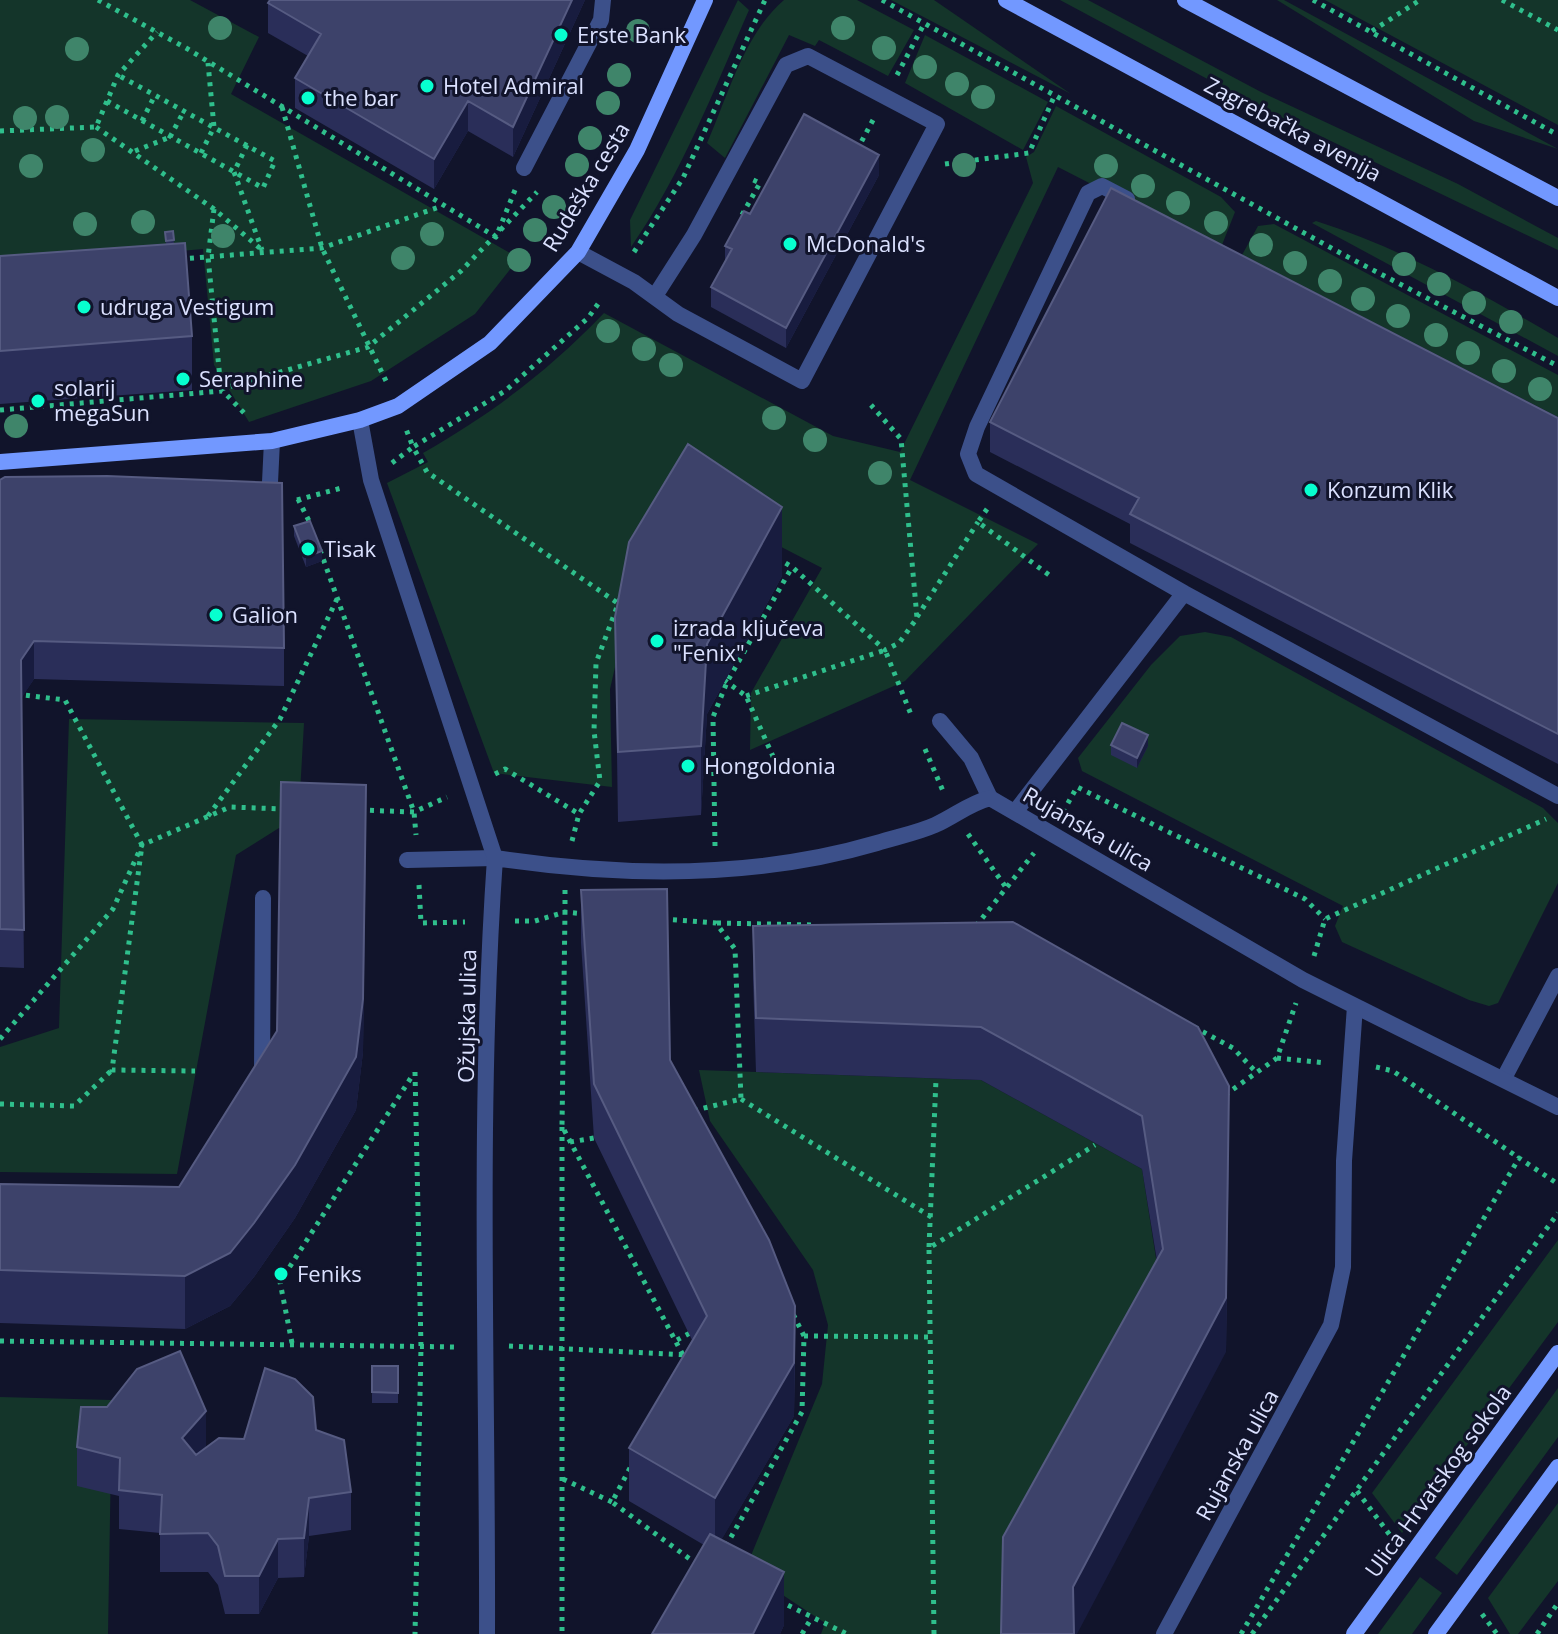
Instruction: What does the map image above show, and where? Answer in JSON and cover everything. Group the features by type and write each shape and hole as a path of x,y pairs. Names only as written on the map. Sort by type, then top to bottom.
{"street":[{"path":"524,168 601,20 603,0"},
{"name":"Rudeška cesta","path":"0,462 272,441 360,420 398,406 490,343 578,252 637,150 705,0"},
{"name":"Zagrebačka avenija","path":"1006,0 1558,298"},
{"path":"1185,0 1558,198"},
{"path":"578,252 655,296 678,314 802,381 937,124 808,56 786,65 694,235 655,296"},
{"path":"1141,206 1102,186 1088,193 977,427 968,454 976,474 1184,593 1558,796"},
{"name":"Ožujska ulica","path":"360,420 371,480 495,858 490,985 487,1634"},
{"path":"269,522 272,441"},
{"path":"1015,812 1184,593"},
{"path":"940,721 971,758 990,798"},
{"name":"Rujanska ulica","path":"407,860 495,858 564,869 642,872 764,866 829,856 936,825 971,803 990,798 1303,980 1558,1107"},
{"path":"257,1097 262,1084 263,898"},
{"path":"1504,1078 1558,976"},
{"name":"Rujanska ulica","path":"1164,1634 1331,1325 1343,1267 1344,1161 1355,1006"},
{"name":"Ulica Hrvatskog sokola","path":"1354,1634 1558,1353"},
{"path":"1436,1634 1558,1467"}],"path":[{"path":"98,0 208,62 496,237 524,168"},
{"path":"634,252 683,178 765,0"},
{"path":"882,0 1344,255 1558,366"},
{"path":"1313,0 1558,135"},
{"path":"1372,31 1420,0"},
{"path":"1502,0 1558,30"},
{"path":"892,87 924,24"},
{"path":"96,127 118,75 157,32"},
{"path":"201,153 214,127 208,62"},
{"path":"107,101 263,188 275,161 118,75"},
{"path":"142,121 155,95"},
{"path":"944,164 1029,153 1054,97"},
{"path":"282,107 322,248 398,406"},
{"path":"851,161 879,110"},
{"path":"134,151 170,137 184,111"},
{"path":"0,131 96,127 214,209 262,251"},
{"path":"247,145 234,172 262,251"},
{"path":"179,260 322,248 443,206"},
{"path":"214,209 208,257 221,389"},
{"path":"598,304 588,318 505,391 413,447 427,472 629,612"},
{"path":"221,389 368,347"},
{"path":"0,410 228,391 221,389"},
{"path":"871,405 901,439 917,618"},
{"path":"293,488 311,524 414,812 356,810"},
{"path":"746,696 899,643 1002,489"},
{"path":"269,502 298,500"},
{"path":"978,522 1053,578"},
{"path":"769,553 792,567 885,650 917,728"},
{"path":"716,868 713,717 725,681 792,567"},
{"path":"562,1634 564,869 579,814 600,781 594,731 596,663 624,591"},
{"path":"207,817 280,719 337,598"},
{"path":"725,681 746,696 775,761"},
{"path":"0,1104 74,1106 112,1070 142,845 65,700 4,694"},
{"path":"923,742 953,814 1005,886"},
{"path":"0,1039 113,909 142,845 230,807 298,809 289,818"},
{"path":"1223,1097 1277,1058 1325,919 1558,814"},
{"path":"565,912 595,914"},
{"path":"655,919 822,925"},
{"path":"716,923 735,949 741,1099"},
{"path":"974,928 988,932"},
{"path":"1192,1026 1233,1048 1257,1073"},
{"path":"1277,1058 1393,1071 1558,1184"},
{"path":"112,1070 195,1071"},
{"path":"292,1343 280,1282 415,1072 421,1347 415,1634"},
{"path":"934,1634 929,1248 933,1218 936,1079"},
{"path":"681,1114 741,1099 933,1218"},
{"path":"690,1111 697,1125"},
{"path":"562,1126 686,1355 683,1366"},
{"path":"570,1142 594,1138"},
{"path":"929,1248 1095,1145"},
{"path":"1241,1634 1519,1158"},
{"path":"1252,1634 1558,1213"},
{"path":"718,1560 802,1412 804,1336 791,1311 778,1317"},
{"path":"677,1340 690,1333"},
{"path":"804,1336 932,1337"},
{"path":"0,1341 563,1346 700,1355"},
{"path":"612,1502 635,1460"},
{"path":"563,1479 612,1502 711,1574"},
{"path":"1357,1491 1395,1540"},
{"path":"774,1598 847,1634"},
{"path":"1537,1634 1558,1603"},
{"path":"1481,1613 1497,1634"},
{"path":"802,1634 812,1617"}],"green space":[{"path":"0,0 190,0 259,37 231,94 519,258 475,314 371,381 249,422 214,365 203,249 0,267"},
{"path":"738,0 749,10 723,71 666,191 631,247 630,220"},
{"path":"784,0 857,0 914,30 888,76 819,40 815,46 789,35 725,158 707,143 748,48 770,14"},
{"path":"891,0 934,0 1071,94"},
{"path":"1060,0 1088,0 1261,92 1458,184 1558,238 1558,250 1256,105"},
{"path":"1277,0 1284,0 1558,149 1474,121"},
{"path":"1325,0 1558,0 1558,125"},
{"path":"925,35 1048,102 1023,150 905,83"},
{"path":"1056,106 1221,197 1235,212 1220,250 1058,167 910,480 1038,544 905,681 750,750 751,693 822,568 706,508 619,650 610,689 612,787 494,773 387,483 428,462 423,453 519,390 604,313 833,436 900,452 1033,183 1026,157 1034,152"},
{"path":"1316,221 1410,258 1499,304 1558,338 1558,356 1312,223"},
{"path":"1274,224 1558,375 1558,417 1242,255 1258,226"},
{"path":"1205,632 1231,637 1543,808 1558,823 1558,883 1498,1003 1489,1006 1469,1000 1342,942 1335,926 1343,906 1082,771 1078,758 1151,665 1180,636"},
{"path":"69,719 304,723 298,828 279,828 236,855 177,1174 0,1172 0,1047 59,1028"},
{"path":"699,1070 981,1080 1142,1169 1163,1303 1002,1634 821,1634 825,1623 745,1570 822,1384 828,1325 813,1270 710,1121"},
{"path":"1558,1240 1558,1322 1402,1533 1372,1493"},
{"path":"1558,1388 1558,1437 1457,1575 1435,1558"},
{"path":"0,1397 112,1400 108,1634 0,1634"},
{"path":"1558,1503 1558,1581 1518,1634 1510,1634 1488,1598"},
{"path":"1420,1577 1442,1593 1412,1634 1378,1634"}],"building":[{"name":"Hotel Admiral","path":"270,0 572,0 513,127 468,101 434,159 295,78 321,34 268,3"},
{"name":"McDonald's","path":"804,114 879,155 786,328 711,287 732,249 725,246 744,211 750,214"},
{"name":"Konzum Klik","path":"1111,188 1558,418 1558,734 1130,514 1139,498 990,422"},
{"path":"173,231 174,240 166,241 165,232"},
{"path":"185,243 192,336 0,351 0,256"},
{"path":"688,444 782,507 707,644 701,746 618,752 615,617 629,542"},
{"path":"107,476 282,483 284,648 34,641 21,660 24,930 0,929 0,480 5,477"},
{"path":"310,521 322,551 306,557 294,526"},
{"path":"1122,723 1148,735 1137,758 1111,745"},
{"path":"281,782 366,785 363,999 356,1057 295,1165 230,1253 185,1276 0,1270 0,1184 179,1187 277,1031"},
{"path":"667,889 670,1060 769,1240 795,1306 794,1363 715,1498 629,1448 707,1316 594,1084 581,890"},
{"path":"1013,922 1198,1027 1229,1086 1226,1298 1073,1587 1074,1634 1001,1634 1003,1537 1163,1249 1142,1116 981,1027 756,1018 753,926"},
{"path":"180,1351 206,1411 182,1438 196,1455 219,1438 244,1439 265,1368 295,1379 313,1397 316,1430 344,1440 351,1492 309,1498 304,1538 278,1539 259,1576 225,1576 218,1546 208,1533 160,1534 162,1495 119,1490 120,1458 77,1447 81,1407 107,1407 137,1369"},
{"path":"372,1366 398,1366 398,1393 372,1392"},
{"path":"710,1534 784,1572 753,1634 652,1634"}],"place":[{"name":"Erste Bank","path":"561,35"},
{"name":"Hotel Admiral","path":"427,86"},
{"name":"the bar","path":"308,98"},
{"name":"McDonald's","path":"790,244"},
{"name":"udruga Vestigum","path":"84,307"},
{"name":"Seraphine","path":"183,379"},
{"name":"solarij megaSun","path":"38,401"},
{"name":"Konzum Klik","path":"1311,490"},
{"name":"Tisak","path":"308,549"},
{"name":"Galion","path":"216,615"},
{"name":"izrada ključeva \"Fenix\"","path":"657,641"},
{"name":"Hongoldonia","path":"688,766"},
{"name":"Feniks","path":"281,1274"}]}
